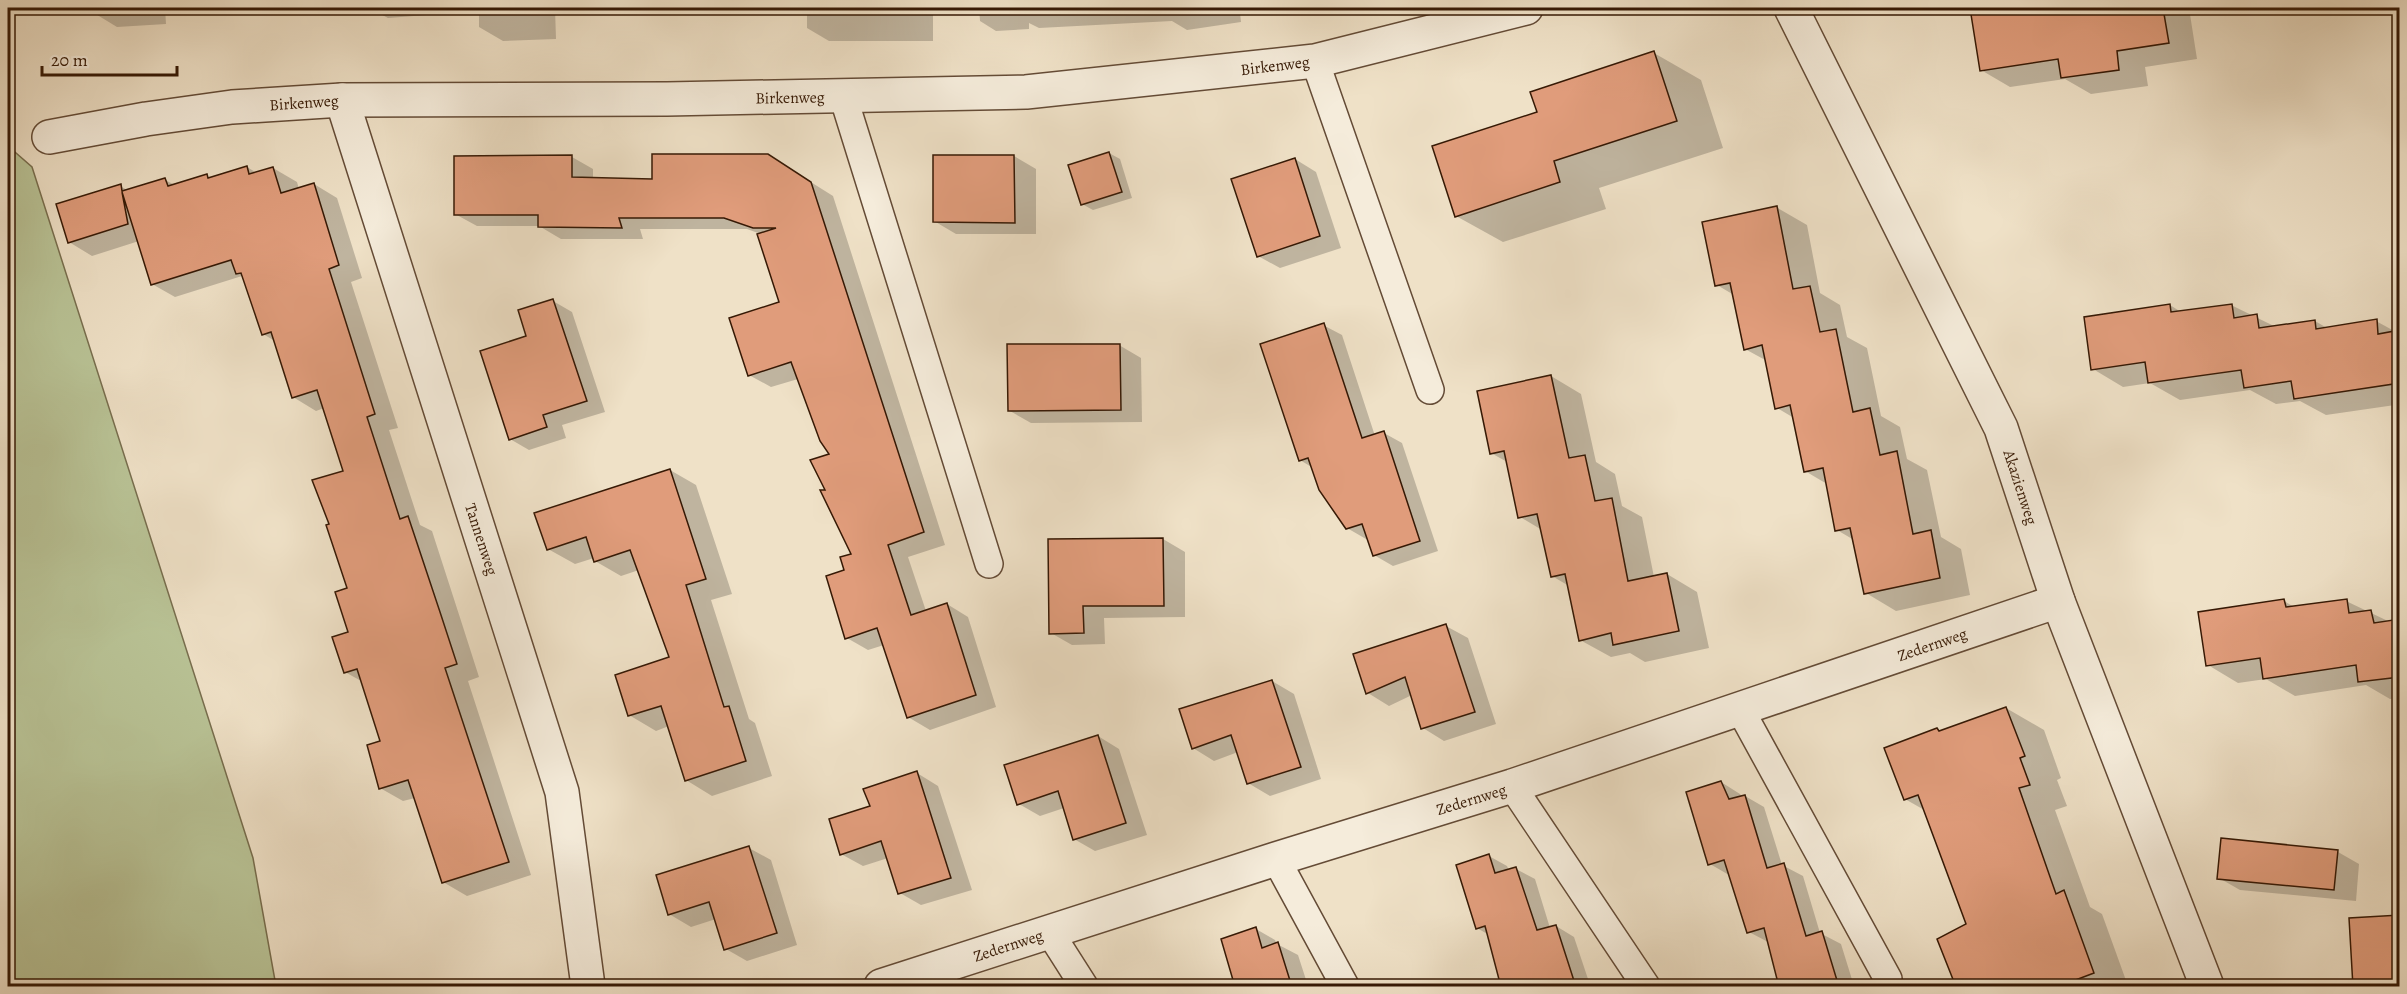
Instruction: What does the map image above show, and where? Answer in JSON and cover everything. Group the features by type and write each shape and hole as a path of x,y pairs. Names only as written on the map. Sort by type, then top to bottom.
{"street":[{"name":"Birkenweg","path":"49,137 146,119 232,107 342,100 667,99 1026,92 1315,61 1526,8"},
{"name":"Akazienweg","path":"1791,8 2001,428 2058,601 2207,987"},
{"name":"Tannenweg","path":"342,100 562,792 588,987"},
{"name":"Zedernweg","path":"881,987 1276,859 1512,786 2058,601"}],"lane":[{"path":"1315,61 1430,390"},
{"path":"843,96 989,564"},
{"path":"1740,709 1888,979"},
{"path":"1512,786 1646,987"},
{"path":"1276,859 1346,987"},
{"path":"1049,932 1084,987"}],"green space":[{"path":"8,146 32,167 253,858 276,986 8,986"}],"building":[{"path":"1970,8 2163,8 2169,43 2117,51 2119,70 2061,78 2058,59 1980,71"},
{"path":"1654,51 1677,121 1554,161 1560,182 1455,217 1432,146 1537,112 1530,92"},
{"path":"1109,152 1122,192 1081,205 1068,165"},
{"path":"652,154 768,154 811,182 924,532 888,545 911,615 947,603 976,695 907,718 877,628 845,639 826,576 844,570 840,557 851,554 820,490 825,490 810,460 829,454 820,441 791,362 748,376 729,318 779,302 757,234 776,228 753,228 724,218 619,218 622,228 538,227 538,215 454,215 454,156 572,155 572,177 652,179"},
{"path":"933,155 1014,155 1015,223 933,222"},
{"path":"1295,158 1320,236 1257,257 1231,179"},
{"path":"247,166 249,174 273,167 281,193 314,183 339,265 329,269 375,414 367,417 400,519 408,516 457,664 445,668 509,862 442,883 408,780 379,789 367,745 380,741 357,669 344,673 332,637 348,632 335,592 347,588 326,525 329,524 312,480 343,471 317,390 292,398 271,332 262,335 241,273 236,274 231,260 151,285 122,192 128,224 68,243 56,204 121,184 122,191 165,178 168,186 207,174 208,178"},
{"path":"1777,206 1793,289 1810,286 1820,332 1836,329 1853,412 1870,408 1880,455 1897,451 1913,534 1931,530 1940,578 1864,594 1850,528 1835,531 1823,468 1804,472 1790,405 1775,409 1762,345 1744,350 1730,283 1715,286 1702,222"},
{"path":"553,299 587,401 543,415 547,427 509,440 480,351 526,336 518,310"},
{"path":"2170,304 2171,312 2232,304 2234,318 2257,314 2259,328 2315,320 2316,329 2377,319 2378,334 2400,330 2400,383 2294,399 2291,381 2244,388 2241,370 2148,383 2145,362 2091,370 2084,317"},
{"path":"1324,323 1362,438 1384,431 1420,541 1373,556 1362,524 1346,529 1319,490 1308,458 1299,461 1260,344"},
{"path":"1007,344 1120,344 1121,410 1008,411"},
{"path":"1551,375 1569,458 1585,455 1595,501 1612,498 1628,581 1667,573 1679,631 1613,645 1611,633 1579,641 1565,574 1551,577 1537,514 1518,518 1504,451 1490,454 1477,391"},
{"path":"670,469 706,579 686,585 724,707 729,706 746,761 685,781 661,706 628,716 615,675 669,657 630,550 594,562 586,537 547,550 534,513"},
{"path":"1163,538 1164,606 1083,606 1084,633 1049,634 1048,539"},
{"path":"2284,599 2286,607 2347,599 2349,613 2371,610 2374,623 2400,619 2400,677 2358,682 2356,665 2263,679 2260,658 2206,666 2198,612"},
{"path":"1446,624 1475,712 1421,729 1405,677 1366,694 1353,654"},
{"path":"1272,680 1301,767 1247,784 1231,735 1192,749 1179,709"},
{"path":"2006,707 2025,756 2020,758 2030,785 2019,788 2056,894 2064,890 2094,973 2057,987 1956,987 1937,939 1966,924 1918,795 1904,800 1884,748 1937,728 1939,731"},
{"path":"1098,735 1126,823 1073,840 1058,791 1017,805 1004,765"},
{"path":"917,771 951,878 898,894 881,841 840,855 829,819 870,806 863,789"},
{"path":"1721,781 1729,799 1745,795 1767,868 1784,863 1806,936 1822,931 1839,987 1779,987 1764,928 1747,933 1724,860 1708,865 1686,792"},
{"path":"2221,838 2338,850 2334,890 2217,879"},
{"path":"749,846 777,933 724,950 709,902 668,915 656,875"},
{"path":"1489,854 1495,873 1516,867 1537,930 1556,925 1576,987 1501,987 1485,926 1476,929 1456,865"},
{"path":"2400,915 2400,987 2353,987 2349,918"},
{"path":"1256,927 1262,948 1278,942 1292,987 1235,987 1221,939"}]}
